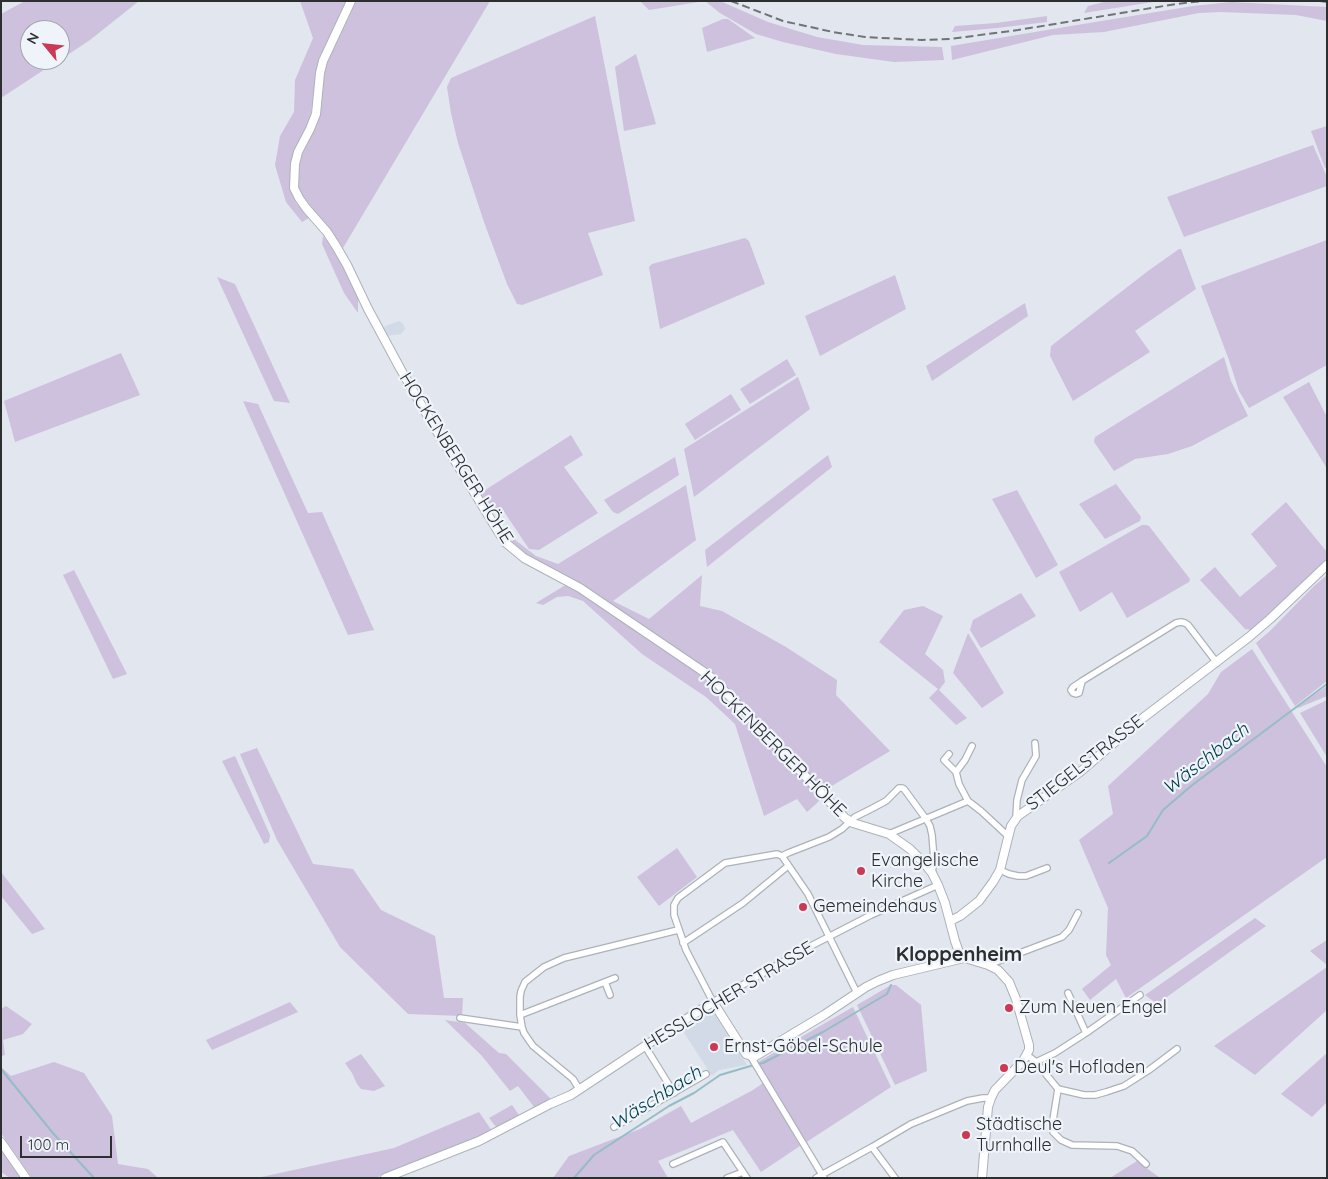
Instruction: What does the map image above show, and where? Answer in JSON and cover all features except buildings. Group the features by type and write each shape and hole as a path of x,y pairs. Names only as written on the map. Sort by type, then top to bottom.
{"street":[{"name":"HOCKENBERGER HÖHE","path":"351,1 323,62 320,73 316,114 298,152 295,164 294,188 306,208 327,232 340,252 377,326 433,425 506,543 537,566 580,588 712,678 849,821"},
{"name":"STIEGELSTRASSE","path":"950,921 960,916 978,901 989,888 1000,870 1011,826 1016,818 1080,772 1143,718 1217,663 1256,631 1327,565"},
{"path":"1082,681 1176,623 1181,622 1188,626 1217,663"},
{"path":"1016,818 1017,800 1022,780 1036,756 1034,743"},
{"path":"956,772 966,760 972,746"},
{"path":"949,754 944,760 956,772 959,784 968,801 982,811 1008,836"},
{"path":"782,856 829,837 842,829 849,821 886,801 899,788 902,788 926,819 932,835 934,860 932,873"},
{"path":"889,834 968,801"},
{"path":"849,821 889,834 910,849 925,864 938,884 955,942 964,958"},
{"path":"823,1176 758,1068 746,1054 713,1002 678,930 673,909 675,901 720,866 730,861 761,858 777,854 782,856 808,894 857,993"},
{"path":"683,943 743,903 788,866"},
{"path":"1000,870 1009,874 1026,876 1047,868"},
{"name":"HESSLOCHER STRASSE","path":"385,1178 479,1141 579,1089 713,1002 777,965 829,936 938,884"},
{"path":"988,964 1062,938 1069,930 1078,913"},
{"path":"579,1089 573,1079 542,1055 524,1033 520,1015 522,987 530,977 544,967 564,958 678,930"},
{"path":"752,1059 872,984 893,975 964,958 988,964 998,970 1009,982 1016,999 1029,1050 1027,1055 991,1098 988,1107 982,1178"},
{"path":"520,1015 616,978"},
{"path":"605,982 610,994"},
{"path":"1068,994 1086,1033"},
{"path":"1036,1062 1086,1033 1140,995"},
{"path":"460,1018 522,1027"},
{"path":"645,1046 674,1092"},
{"path":"1027,1055 1036,1062 1058,1089 1084,1095 1095,1095 1124,1086 1177,1049"},
{"path":"614,1127 706,1074"},
{"path":"1058,1089 1053,1132 1060,1140 1072,1145 1117,1146 1132,1151 1146,1164"},
{"path":"816,1178 823,1176 911,1124 967,1101 991,1098"},
{"path":"1,1142 26,1178"},
{"path":"673,1164 723,1142 747,1178"},
{"path":"872,1148 895,1178"},
{"path":"727,1178 743,1172"}],"shaded area":[{"path":"25,1 139,1 70,53 70,20 20,20 20,70 44,70 1,98 1,14"},
{"path":"300,1 347,1 320,58 310,120 291,165 290,189 296,203 309,218 302,222 286,202 275,165 280,136 294,112 295,80 313,38"},
{"path":"356,1 490,1 343,248 302,196 297,183 299,161 317,124 325,67"},
{"path":"640,1 705,1 649,10"},
{"path":"705,1 720,1 768,22 817,37 863,45 942,47 944,60 894,62 836,54 783,42 756,34 720,13"},
{"path":"1108,1 1159,1 1084,13 1088,6"},
{"path":"1231,2 1327,7 1327,21 1296,15 1199,13 1104,32 1053,35 952,60 951,46 1193,6"},
{"path":"595,16 635,221 588,233 603,275 522,305 517,304 507,284 484,222 458,143 447,87 451,78"},
{"path":"1047,16 1047,22 952,32 955,26"},
{"path":"723,19 728,19 755,38 707,52 702,28"},
{"path":"636,54 656,124 624,131 615,67"},
{"path":"1327,126 1327,167 1325,168 1311,131"},
{"path":"1313,145 1327,177 1327,186 1184,237 1167,197"},
{"path":"323,236 338,256 358,295 358,313 344,293 322,244"},
{"path":"745,238 749,241 765,284 660,329 649,267 652,264"},
{"path":"1327,240 1327,365 1249,408 1239,391 1201,286"},
{"path":"1181,249 1196,289 1135,331 1150,352 1073,401 1050,356 1051,346"},
{"path":"895,275 906,309 820,356 805,316"},
{"path":"217,277 235,284 290,403 274,401"},
{"path":"1025,303 1028,316 932,381 926,366"},
{"path":"399,321 405,329 401,334 387,336 383,327"},
{"path":"121,353 140,395 15,442 4,401"},
{"path":"1224,357 1231,381 1248,416 1192,446 1168,454 1135,459 1114,471 1094,442 1095,437"},
{"path":"787,359 796,375 750,404 740,389"},
{"path":"798,377 810,409 694,497 684,449"},
{"path":"1309,382 1327,417 1326,467 1283,397"},
{"path":"731,394 741,410 695,440 685,424"},
{"path":"243,401 258,404 308,513 322,512 374,630 348,635"},
{"path":"571,435 583,455 564,467 598,513 539,550 529,549 501,507 490,513 479,494"},
{"path":"828,455 832,467 707,567 705,550"},
{"path":"675,457 679,475 618,514 613,512 604,500"},
{"path":"1116,484 1141,517 1140,521 1105,539 1079,504"},
{"path":"686,485 696,540 613,601 649,619 702,575 700,606 722,611 786,647 837,680 836,695 890,751 830,787 807,812 797,799 764,816 735,724 706,697 642,654 583,601 568,596 557,597 543,605 536,603 572,581 532,559 511,543 514,539 536,556 558,564"},
{"path":"1017,490 1058,565 1036,578 992,499"},
{"path":"1286,502 1327,552 1327,560 1251,630 1245,629 1200,580 1215,567 1240,597 1277,566 1251,534"},
{"path":"1142,525 1149,526 1190,579 1189,582 1127,618 1112,592 1080,612 1059,572"},
{"path":"74,570 127,674 113,679 63,575"},
{"path":"1327,575 1327,681 1295,706 1256,643"},
{"path":"1021,593 1036,616 981,648 970,630 973,620"},
{"path":"923,606 943,616 925,654 943,670 945,682 939,690 967,718 956,725 929,698 938,689 879,642 904,610"},
{"path":"968,633 1004,693 982,708 953,673"},
{"path":"1252,649 1327,767 1327,857 1126,998 1116,979 1090,1000 1082,989 1111,965 1106,955 1108,908 1079,840 1113,814 1108,786 1208,694 1221,672"},
{"path":"1327,686 1327,696 1297,707"},
{"path":"1327,700 1327,757 1300,713"},
{"path":"257,748 313,864 353,869 381,910 435,936 444,998 463,998 462,1016 408,1014 340,947 277,840 240,754"},
{"path":"235,756 270,835 269,842 264,844 222,761"},
{"path":"677,848 697,877 659,906 637,877"},
{"path":"1,872 45,929 32,934 1,896"},
{"path":"1255,918 1266,926 1157,1004 1145,995"},
{"path":"1327,940 1327,965 1310,951"},
{"path":"1327,967 1327,1010 1255,1075 1214,1046"},
{"path":"891,985 896,985 921,1005 927,1071 895,1085 857,1005"},
{"path":"290,1002 298,1012 212,1050 206,1040"},
{"path":"6,1006 32,1024 23,1034 3,1040 5,1055 1,1056 1,1009"},
{"path":"853,1007 891,1087 805,1143 758,1062"},
{"name":"Ernst-Göbel-Schule","path":"708,1011 713,1012 747,1065 719,1070 712,1076 681,1028"},
{"path":"445,1020 465,1023 499,1053 506,1054 551,1099 534,1107 518,1086 510,1091 482,1056"},
{"path":"1327,1053 1327,1102 1312,1117 1281,1094"},
{"path":"361,1054 385,1086 374,1091 361,1089 357,1084 345,1063"},
{"path":"54,1062 84,1073 112,1116 118,1164 148,1169 156,1178 32,1178 1,1133 1,1067 11,1076"},
{"path":"763,1083 800,1146 761,1172 733,1130 658,1161 668,1178 553,1178 569,1156 640,1129 681,1106 691,1123"},
{"path":"512,1105 519,1115 497,1128 489,1118"},
{"path":"479,1112 492,1131 448,1151 375,1178 257,1178 394,1148"},
{"path":"1,1148 22,1178 10,1178 1,1172"},
{"path":"1137,1161 1160,1178 1110,1178"}],"waterway":[{"name":"Wäschbach","path":"1109,863 1147,836 1163,810 1191,786 1327,684"},
{"name":"Wäschbach","path":"758,1064 823,1032 887,994 891,985"},
{"name":"Wäschbach","path":"574,1178 594,1155 669,1106 694,1093 720,1075 754,1065"},
{"name":"Wäschbach","path":"1,1069 52,1132 94,1178"}],"railway":[{"path":"731,1 783,21 833,32 865,37 922,40 950,39 1018,30 1203,1"},
{"path":"1320,1 1327,2"}],"place":[{"name":"Evangelische Kirche","path":"861,871"},
{"name":"Gemeindehaus","path":"803,907"},
{"name":"Zum Neuen Engel","path":"1009,1008"},
{"name":"Ernst-Göbel-Schule","path":"714,1047"},
{"name":"Deul's Hofladen","path":"1004,1068"},
{"name":"Städtische Turnhalle","path":"966,1135"}],"district":[{"name":"Kloppenheim","path":"959,955"}]}
